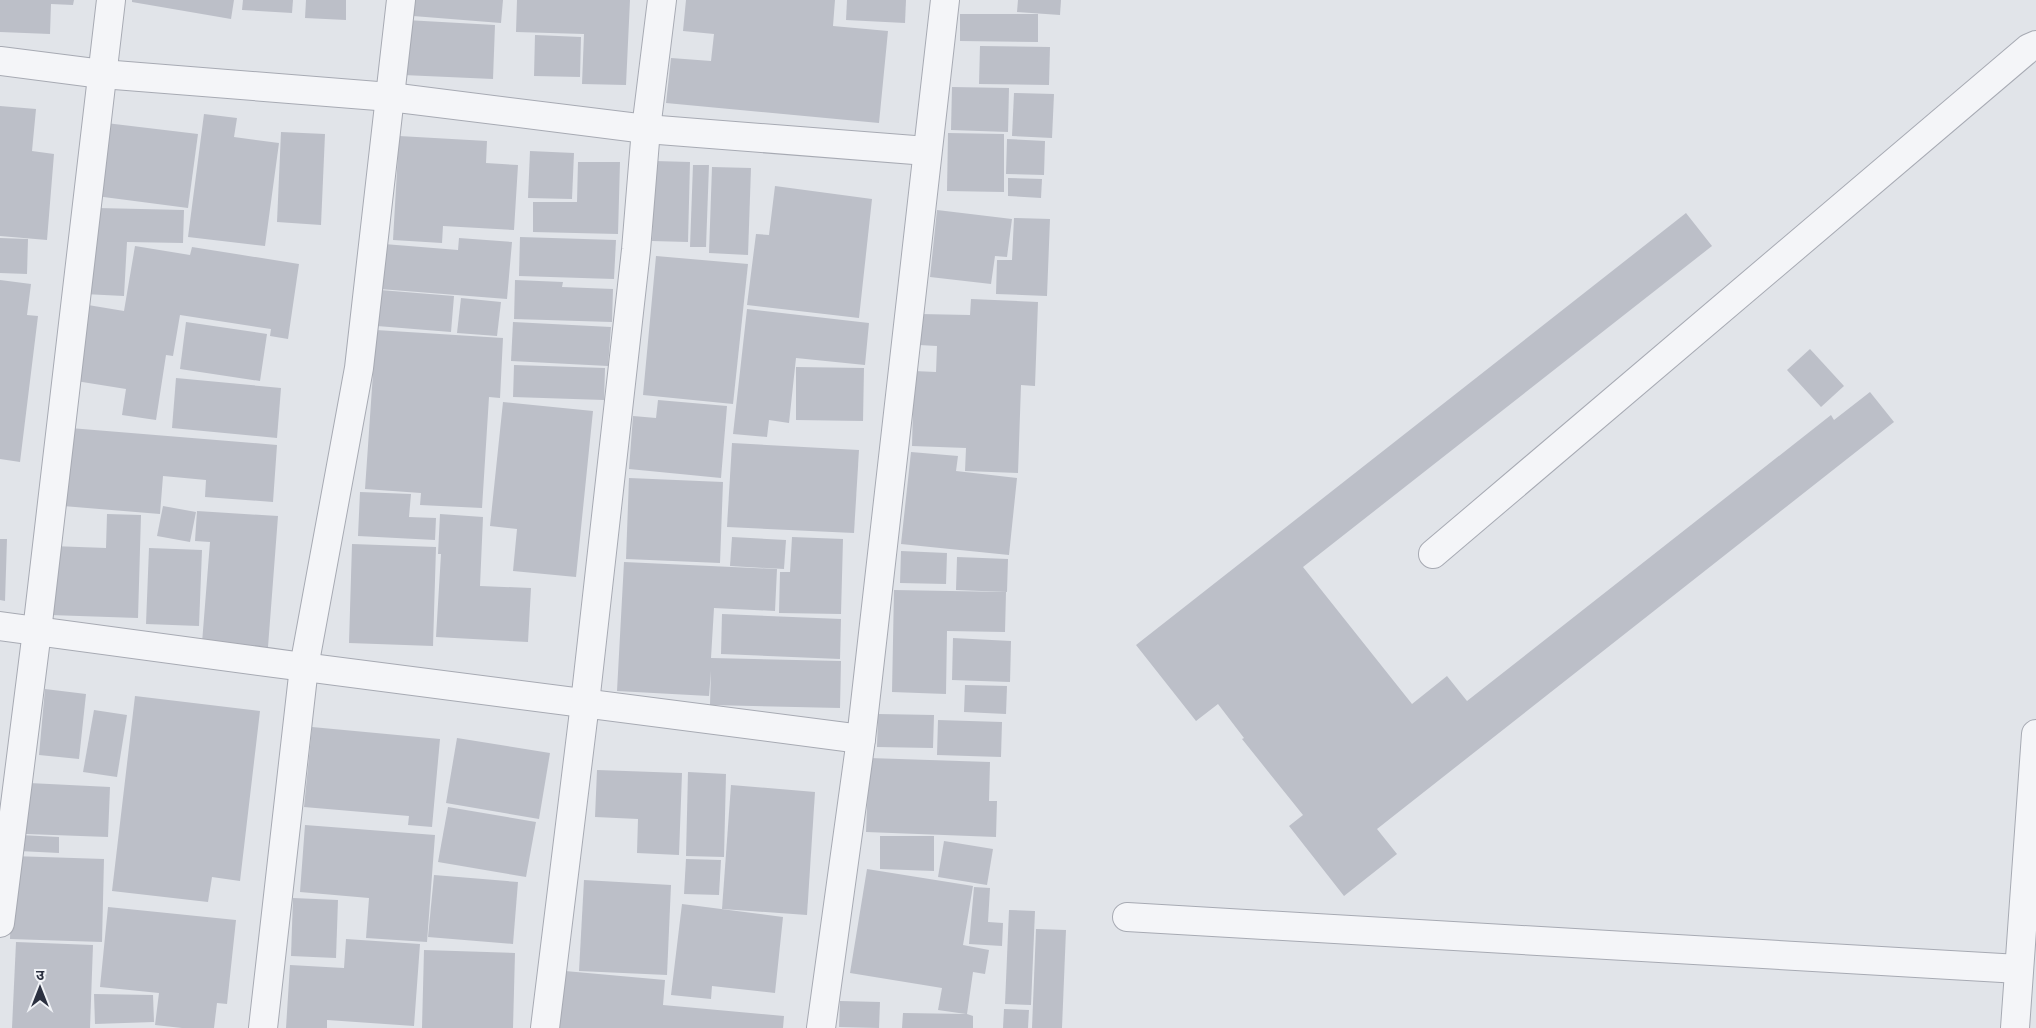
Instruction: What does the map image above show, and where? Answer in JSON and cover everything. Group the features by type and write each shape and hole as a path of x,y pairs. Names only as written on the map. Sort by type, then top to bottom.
{"street":[{"path":"0,923 37,631 111,0"},
{"path":"263,1028 304,667 359,368 400,0"},
{"path":"545,1028 585,703 636,250 646,129 662,0"},
{"path":"821,1028 861,739 945,0"},
{"path":"1433,554 2021,54 2036,45"},
{"path":"0,61 102,74 390,97 646,129 927,151"},
{"path":"0,626 861,739"},
{"path":"2015,1028 2036,734"},
{"path":"1127,916 2019,969"}],"building":[{"path":"0,0 74,0 73,5 51,4 50,34 0,32"},
{"path":"132,0 234,0 231,19 132,2"},
{"path":"243,0 293,0 292,13 242,10"},
{"path":"306,0 346,0 346,20 305,18"},
{"path":"414,0 503,0 501,23 413,16"},
{"path":"517,0 630,0 626,85 582,84 584,34 516,32"},
{"path":"686,0 835,0 833,26 888,31 879,123 666,103 671,58 711,61 714,34 683,31"},
{"path":"847,0 906,0 905,23 846,20"},
{"path":"1018,0 1061,0 1060,15 1017,12"},
{"path":"960,14 1038,14 1038,42 960,41"},
{"path":"406,20 495,25 493,79 403,75"},
{"path":"535,35 581,37 580,77 534,76"},
{"path":"980,46 1050,47 1049,85 979,84"},
{"path":"952,87 1009,88 1008,132 951,130"},
{"path":"1014,93 1054,94 1052,138 1012,136"},
{"path":"0,106 36,109 32,151 54,154 47,240 0,236"},
{"path":"204,114 237,118 234,137 279,143 265,246 188,237"},
{"path":"106,123 198,134 188,208 96,196"},
{"path":"281,132 325,134 321,225 277,222"},
{"path":"948,133 1004,134 1004,192 947,191"},
{"path":"399,136 487,141 486,163 518,165 514,230 443,226 442,243 393,240"},
{"path":"1007,139 1045,141 1044,175 1006,174"},
{"path":"530,151 574,153 572,199 528,198"},
{"path":"655,161 690,162 688,242 652,241"},
{"path":"578,162 620,162 618,234 533,232 533,202 577,202"},
{"path":"693,165 709,165 706,247 690,247"},
{"path":"712,167 751,168 748,255 709,253"},
{"path":"1008,178 1042,179 1041,198 1008,196"},
{"path":"775,186 872,199 859,318 747,305 756,234 769,235"},
{"path":"97,208 184,210 183,243 127,242 124,296 84,294"},
{"path":"937,210 1012,219 1007,257 995,256 991,284 930,277"},
{"path":"1686,213 1712,246 1303,567 1412,704 1447,676 1467,701 1831,415 1834,420 1870,392 1894,422 1377,829 1397,854 1344,896 1289,826 1303,815 1242,739 1244,738 1218,704 1196,721 1136,645"},
{"path":"1014,218 1050,219 1047,296 996,294 997,260 1012,260"},
{"path":"520,237 616,240 614,279 519,276"},
{"path":"0,238 28,239 27,274 0,273"},
{"path":"459,238 512,242 507,299 380,289 384,244 458,250"},
{"path":"135,246 190,255 192,247 299,264 288,339 270,336 271,329 180,315 173,356 166,355 156,420 122,415 126,389 76,381 88,305 124,311"},
{"path":"656,256 748,264 733,404 643,395"},
{"path":"0,280 31,284 27,315 38,316 20,462 0,459"},
{"path":"515,280 563,282 562,287 613,289 612,322 514,319"},
{"path":"380,290 454,296 451,332 377,326"},
{"path":"461,298 501,302 497,336 457,333"},
{"path":"971,299 1038,302 1035,386 1021,385 1018,473 965,471 966,448 912,446 914,371 936,372 937,346 919,345 920,314 970,315"},
{"path":"747,309 869,323 865,365 796,358 789,423 769,420 767,437 733,434"},
{"path":"186,322 267,334 260,381 180,369"},
{"path":"513,322 611,327 608,366 511,361"},
{"path":"376,330 503,338 500,398 489,397 482,508 420,505 421,493 365,489"},
{"path":"1810,349 1844,386 1821,407 1787,370"},
{"path":"514,365 605,368 604,400 513,397"},
{"path":"796,367 864,368 863,421 796,420"},
{"path":"176,378 281,388 277,438 172,428"},
{"path":"658,400 727,406 721,478 629,469 633,416 656,418"},
{"path":"503,402 593,411 576,577 513,571 517,529 490,526"},
{"path":"70,428 277,445 273,502 205,497 206,480 163,476 160,514 63,506"},
{"path":"732,443 859,450 854,533 727,527"},
{"path":"911,452 958,456 956,471 1017,478 1009,555 901,544"},
{"path":"629,478 723,482 720,563 626,559"},
{"path":"360,492 411,494 409,517 436,518 435,540 358,536"},
{"path":"163,506 196,512 190,542 157,536"},
{"path":"197,511 278,516 268,647 202,643 210,542 195,541"},
{"path":"107,514 141,515 138,618 50,615 52,546 106,548"},
{"path":"440,514 483,517 480,586 531,588 528,642 436,637 441,554 438,554"},
{"path":"732,537 786,540 784,569 730,566"},
{"path":"792,537 843,539 841,614 779,613 780,572 790,572"},
{"path":"0,539 7,539 5,601 0,600"},
{"path":"352,544 436,547 433,646 349,643"},
{"path":"149,548 202,550 199,626 146,624"},
{"path":"901,551 947,553 946,584 900,583"},
{"path":"957,557 1008,559 1007,592 956,590"},
{"path":"624,562 777,569 775,611 714,608 711,658 841,661 840,708 710,705 711,671 709,696 617,691"},
{"path":"894,590 1006,592 1005,632 947,631 946,694 892,692"},
{"path":"722,614 841,619 840,659 721,654"},
{"path":"953,638 1011,641 1010,682 952,680"},
{"path":"965,685 1007,686 1006,714 964,712"},
{"path":"45,689 86,694 79,759 39,755"},
{"path":"135,696 260,711 240,881 212,877 208,902 112,891"},
{"path":"94,710 127,715 117,777 83,772"},
{"path":"878,714 934,715 933,748 877,747"},
{"path":"938,720 1002,722 1001,757 937,755"},
{"path":"312,727 440,739 432,827 408,825 409,816 304,807"},
{"path":"457,738 550,753 539,819 446,803"},
{"path":"869,758 990,762 989,801 997,801 996,837 866,832"},
{"path":"597,770 682,773 679,855 637,853 638,819 595,817"},
{"path":"688,772 726,774 724,857 686,856"},
{"path":"29,783 110,787 108,837 26,834"},
{"path":"731,785 815,792 807,915 722,909"},
{"path":"448,807 536,822 526,877 438,862"},
{"path":"305,825 435,835 427,942 366,938 369,898 300,892"},
{"path":"20,835 59,837 59,853 19,851"},
{"path":"880,836 934,836 934,871 880,869"},
{"path":"944,841 993,849 987,885 938,877"},
{"path":"12,856 104,859 102,942 10,939"},
{"path":"686,859 721,860 719,895 684,894"},
{"path":"867,869 973,886 963,945 989,950 985,974 973,972 967,1014 973,1016 973,1028 902,1028 903,1013 966,1014 938,1010 942,988 850,973"},
{"path":"434,875 518,882 513,944 428,937"},
{"path":"584,880 671,885 667,975 579,971"},
{"path":"974,887 990,888 988,922 1003,923 1002,946 969,944"},
{"path":"293,898 338,900 336,958 291,956"},
{"path":"682,904 783,917 775,993 712,986 711,999 671,995"},
{"path":"108,907 236,920 227,1004 217,1003 214,1028 182,1028 155,1025 159,993 100,987"},
{"path":"1009,910 1035,911 1031,1005 1005,1004"},
{"path":"1036,929 1066,930 1062,1028 1032,1028"},
{"path":"346,939 420,944 414,1026 327,1020 327,1028 286,1028 290,965 344,968"},
{"path":"16,942 93,945 90,1028 12,1028"},
{"path":"424,950 515,953 513,1028 422,1028"},
{"path":"565,971 665,980 663,1005 784,1016 783,1028 559,1028"},
{"path":"94,994 153,995 154,1022 95,1024"},
{"path":"840,1001 880,1002 879,1028 839,1027"},
{"path":"1004,1009 1029,1010 1028,1028 1003,1028"}]}
